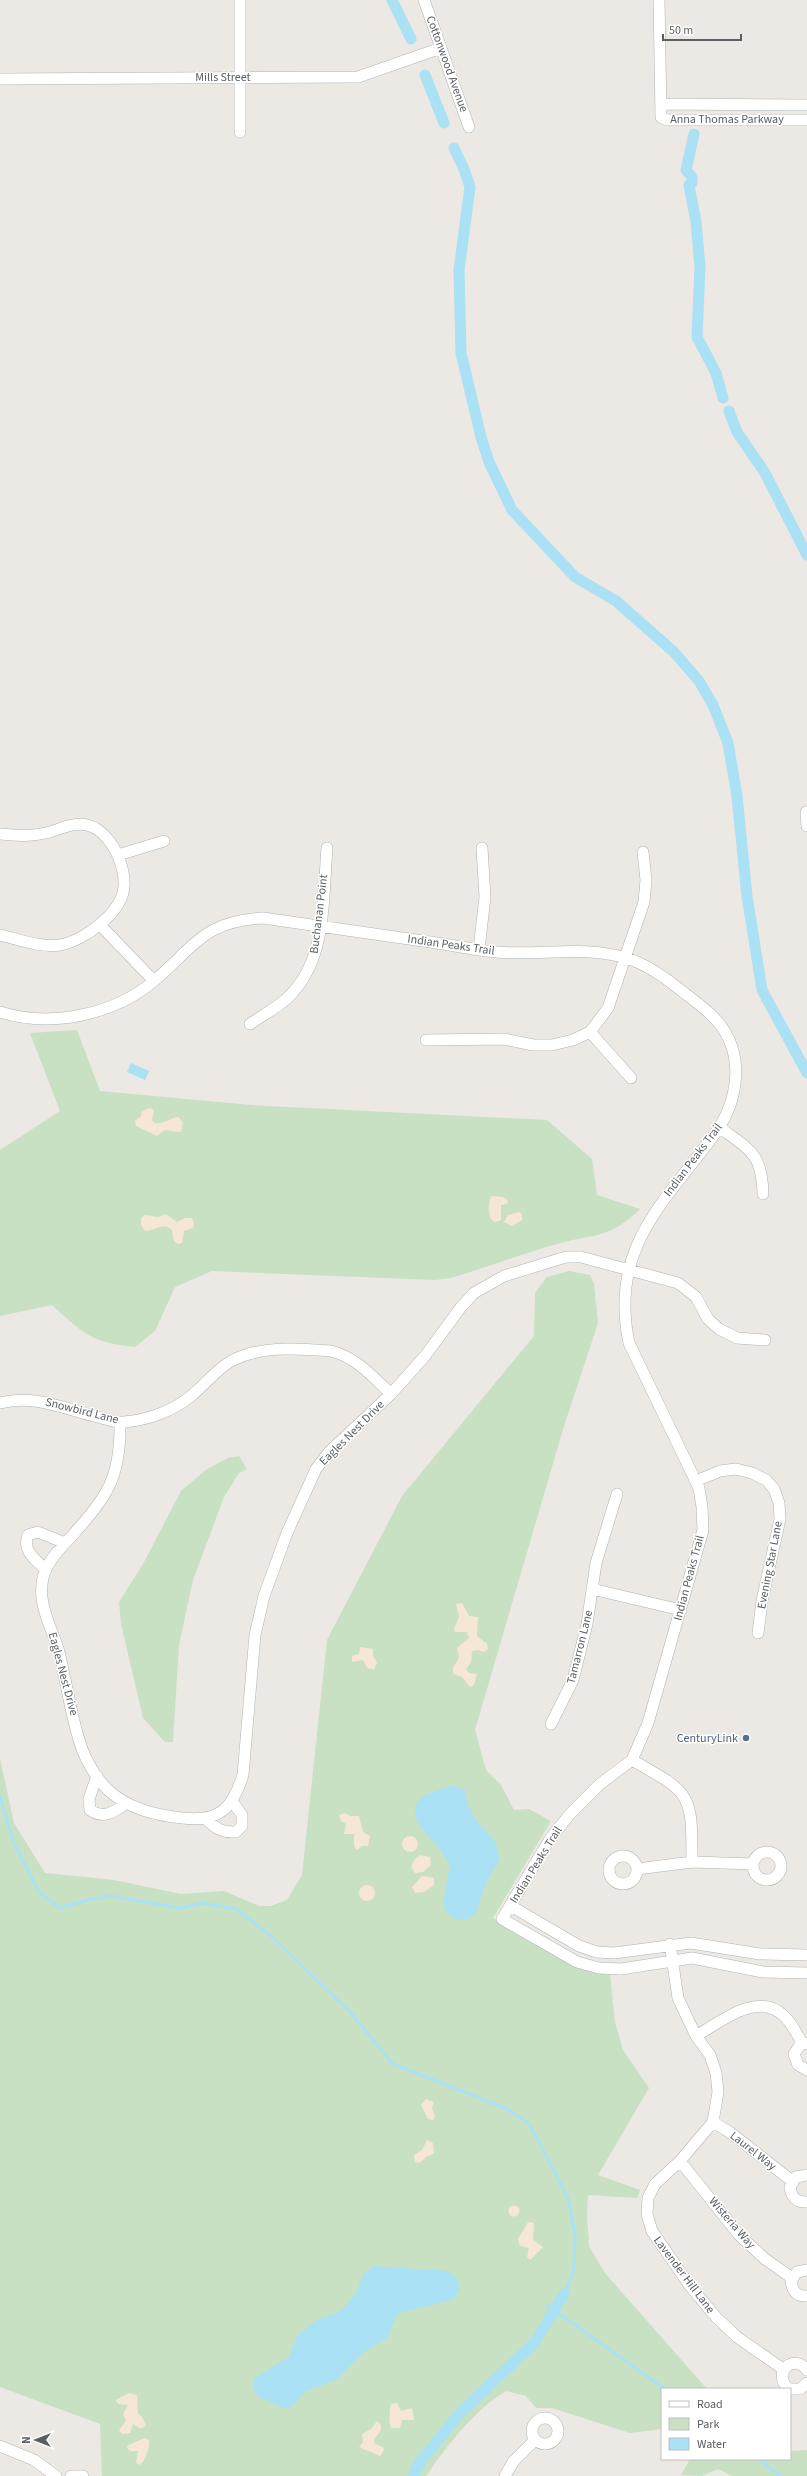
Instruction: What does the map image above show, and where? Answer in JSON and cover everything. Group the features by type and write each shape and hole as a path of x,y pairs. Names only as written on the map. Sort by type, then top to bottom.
{"street":[{"path":"240,0 240,132"},
{"name":"Cottonwood Avenue","path":"424,0 469,127"},
{"name":"Anna Thomas Parkway","path":"660,0 661,117 667,120 807,120"},
{"name":"Mills Street","path":"0,79 358,77 441,48"},
{"name":"Anna Thomas Parkway","path":"661,104 807,105"},
{"path":"806,812 807,826"},
{"path":"0,834 30,836 75,824 88,825 100,830 109,839 118,855 124,886 120,900 100,925 71,942 59,945 42,945 0,935"},
{"path":"118,855 164,841"},
{"name":"Buchanan Point","path":"250,1024 287,998 306,976 314,958 320,926 327,848"},
{"path":"479,949 485,897 482,848"},
{"path":"426,1040 504,1039 533,1045 552,1044 573,1040 590,1032 608,1008 644,902 646,880 642,852"},
{"name":"Indian Peaks Trail","path":"0,1012 20,1016 51,1018 82,1015 104,1009 129,998 154,981 194,942 227,923 264,918 496,952 589,951 626,958 655,971 673,984 718,1022 727,1036 733,1051 736,1085 730,1107 719,1127 651,1216 628,1270 624,1322 629,1343 696,1481 702,1507 703,1530 648,1723 632,1760 600,1784 570,1814 550,1839 502,1919 577,1962 599,1968 621,1969 672,1960"},
{"path":"100,925 154,981"},
{"path":"590,1032 631,1078"},
{"path":"719,1127 750,1150 758,1160 763,1173 763,1194"},
{"name":"Eagles Nest Drive","path":"120,1422 120,1451 110,1487 100,1504 65,1543 46,1570 42,1596 45,1614 59,1654 82,1749 97,1776 107,1789 125,1804 164,1816 195,1820 213,1817 236,1797 243,1775 255,1635 264,1596 287,1533 316,1469 329,1452 391,1394 425,1356 461,1307 483,1287 504,1276 566,1257 581,1257 678,1283 696,1297 708,1319 719,1329 737,1338 765,1340"},
{"name":"Snowbird Lane","path":"0,1403 22,1399 41,1401 120,1422 149,1417 171,1409 191,1396 218,1369 232,1361 252,1353 273,1349 331,1351 340,1353 357,1362 391,1394"},
{"name":"Evening Star Lane","path":"696,1481 720,1471 736,1470 752,1473 766,1480 774,1489 780,1519 762,1601 758,1632"},
{"name":"Tamarron Lane","path":"551,1724 573,1680 592,1590 596,1563 617,1494"},
{"path":"46,1570 27,1552 25,1543 28,1535 38,1532 65,1543"},
{"path":"592,1590 680,1610"},
{"path":"632,1760 667,1780 679,1790 688,1803 692,1818 692,1862"},
{"path":"97,1776 89,1799 90,1810 98,1815 105,1816 125,1804"},
{"path":"205,1818 214,1827 226,1833 236,1832 242,1826 242,1815 232,1802"},
{"path":"637,1869 692,1862 753,1864"},
{"path":"511,1906 579,1946 597,1952 614,1953 670,1944 691,1943 760,1954 807,1955"},
{"path":"670,1944 678,1998 696,2036 710,2055 716,2073 718,2092 713,2122"},
{"path":"672,1960 692,1958 763,1972 807,1973"},
{"path":"696,2036 743,2009 757,2006 771,2009 784,2015 805,2043 796,2049 795,2060 798,2065 807,2070"},
{"name":"Lavender Hill Lane","path":"713,2122 680,2161 655,2184 648,2198 647,2214 652,2231 690,2286 716,2317 737,2337 783,2369"},
{"name":"Laurel Way","path":"713,2122 731,2133 792,2181"},
{"name":"Wisteria Way","path":"680,2161 739,2235 764,2259 792,2278"},
{"path":"807,2175 801,2175 792,2181 790,2186 793,2197 798,2201 807,2202"},
{"path":"807,2270 797,2272 792,2278 794,2292 799,2296 807,2296"},
{"path":"788,2388 782,2380 783,2369 793,2363 804,2365 807,2370"},
{"path":"791,2389 800,2389 807,2382"},
{"path":"505,2476 513,2462 535,2440"},
{"path":"0,2446 34,2460 56,2476"},
{"path":"70,2476 83,2476"}],"green space":[{"path":"77,1030 100,1091 251,1105 547,1120 592,1159 597,1195 640,1209 629,1219 610,1231 544,1248 451,1278 435,1280 212,1271 175,1287 155,1331 135,1347 108,1342 89,1335 80,1330 52,1305 0,1316 0,1150 60,1111 30,1033"},
{"path":"569,1271 590,1275 594,1284 598,1323 564,1426 475,1730 486,1770 501,1785 514,1810 529,1809 551,1821 493,1918 584,1969 610,1975 615,2022 623,2050 649,2088 598,2175 640,2190 637,2198 588,2195 587,2217 589,2246 605,2273 706,2388 661,2388 661,2429 630,2433 552,2408 536,2408 526,2396 506,2391 483,2408 462,2429 426,2476 102,2476 100,2424 0,2387 0,1759 14,1823 45,1873 114,1880 181,1894 224,1891 259,1906 271,1906 287,1900 302,1875 327,1640 402,1496 534,1336 535,1293 547,1277"},
{"path":"239,1456 247,1469 239,1473 224,1497 193,1580 179,1645 173,1742 165,1742 143,1718 121,1624 119,1602 143,1564 181,1491 207,1469 228,1458"},
{"path":"807,2450 807,2476 732,2476 718,2469 702,2476 681,2475 689,2460 791,2460 791,2451"}],"sand":[{"path":"150,1108 154,1110 152,1120 155,1123 160,1123 178,1117 183,1122 181,1132 164,1130 157,1136 136,1126 135,1121 141,1116 142,1111"},
{"path":"491,1196 503,1197 508,1201 507,1204 501,1205 501,1220 495,1222 489,1214 489,1203"},
{"path":"519,1212 522,1214 522,1220 512,1226 504,1222 508,1215"},
{"path":"166,1214 177,1222 185,1218 192,1218 194,1224 193,1228 184,1231 182,1243 178,1244 174,1241 172,1230 168,1227 162,1226 145,1231 141,1225 141,1218 145,1215 158,1217"},
{"path":"462,1603 469,1616 478,1617 477,1636 487,1644 488,1649 484,1652 478,1650 472,1651 471,1662 466,1669 469,1673 477,1674 474,1685 470,1687 462,1677 453,1674 453,1668 459,1658 457,1648 469,1638 467,1632 455,1632 454,1628 459,1617 456,1604"},
{"path":"360,1647 373,1649 373,1656 377,1663 374,1670 367,1668 363,1660 352,1662 352,1656 359,1654"},
{"path":"345,1813 350,1816 359,1816 363,1832 370,1836 368,1846 362,1846 357,1850 354,1846 354,1834 344,1834 346,1824 341,1821 339,1815"},
{"path":"410,1836 416,1838 418,1844 416,1850 410,1852 404,1850 402,1844 404,1838"},
{"path":"420,1855 430,1857 431,1865 423,1872 415,1873 411,1867 414,1860"},
{"path":"422,1876 434,1878 434,1885 424,1892 415,1893 412,1887"},
{"path":"367,1885 374,1890 375,1893 370,1900 367,1901 360,1896 359,1893 364,1886"},
{"path":"426,2099 434,2102 432,2108 435,2117 433,2120 428,2119 421,2105"},
{"path":"427,2140 433,2143 434,2153 426,2157 420,2163 415,2162 414,2155 422,2150"},
{"path":"514,2205 518,2207 520,2211 518,2215 514,2217 510,2215 508,2211 510,2207"},
{"path":"528,2222 534,2223 533,2240 543,2247 530,2260 527,2257 529,2248 520,2246 518,2239"},
{"path":"129,2393 137,2395 138,2414 142,2417 146,2425 141,2429 133,2424 130,2433 122,2434 119,2430 126,2421 123,2414 128,2405 118,2404 116,2400"},
{"path":"397,2403 401,2411 412,2408 414,2420 402,2420 400,2428 391,2428 390,2407 391,2404"},
{"path":"377,2421 381,2425 381,2430 374,2440 375,2444 383,2447 384,2450 380,2456 359,2447 363,2442 362,2434 371,2429"},
{"path":"145,2438 149,2440 149,2445 146,2457 140,2465 136,2463 138,2451 130,2451 127,2448 128,2445"}],"water":[{"path":"131,1063 149,1071 145,1080 127,1072"},
{"path":"452,1785 465,1790 467,1802 474,1818 494,1840 500,1859 486,1883 476,1913 468,1919 457,1920 447,1913 443,1903 450,1865 441,1851 419,1825 415,1812 416,1805 420,1799"},
{"path":"373,2266 449,2271 457,2279 460,2290 452,2300 398,2313 387,2338 365,2351 336,2380 306,2391 291,2408 283,2408 257,2396 253,2387 255,2377 288,2358 297,2337 315,2321 342,2310 355,2295 364,2273"}],"waterway":[{"path":"392,0 411,39"},
{"path":"425,75 444,123"},
{"path":"694,134 686,170 692,177 692,183 689,185 696,222 700,267 697,337 716,373 723,398"},
{"path":"454,148 464,169 470,187 459,270 461,353 481,437 489,462 512,510 575,577 616,601 674,652 699,681 713,705 728,743 737,796 747,896 762,990 807,1073"},
{"path":"729,411 737,432 765,473 807,555"},
{"path":"0,1796 13,1841 39,1892 60,1908 88,1900 111,1896 181,1908 202,1903 236,1909 271,1936 350,2012 393,2064 505,2108 529,2123 568,2198 575,2234 574,2270 564,2294"},
{"path":"413,2476 420,2462 460,2413 535,2342 564,2294"},
{"path":"547,2305 664,2388"},
{"path":"760,2460 780,2476"}],"place":[{"name":"CenturyLink","path":"746,1738"}]}
